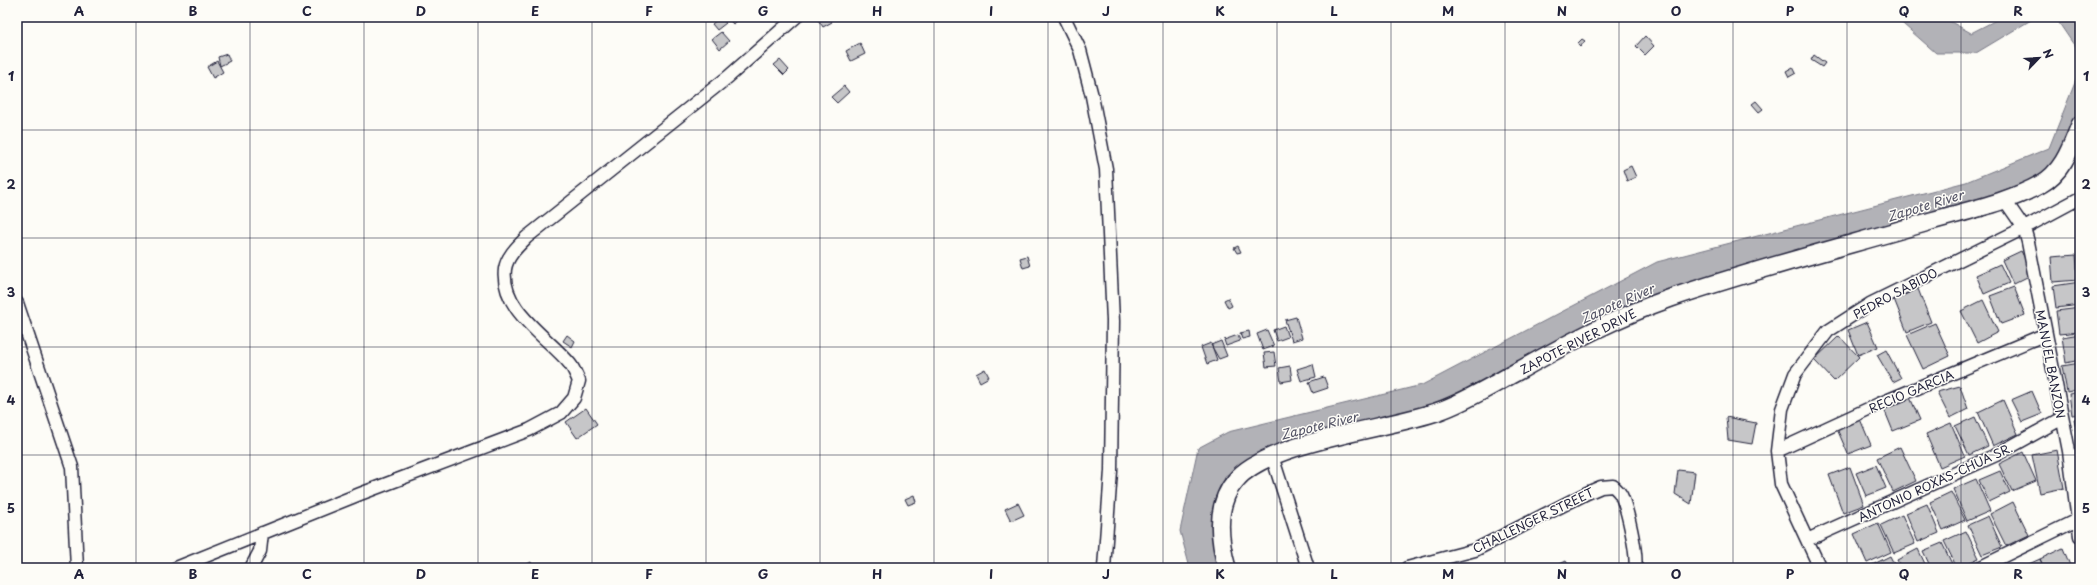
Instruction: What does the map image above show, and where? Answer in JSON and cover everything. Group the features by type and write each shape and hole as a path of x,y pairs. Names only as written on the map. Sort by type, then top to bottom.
{"main road":[{"name":"ZAPOTE RIVER DRIVE","path":"1227,568 1221,547 1220,520 1223,503 1228,490 1237,478 1247,470 1272,456 1440,411 1594,330 1638,310 1777,264 2004,199 2041,184 2052,177 2069,152 2080,125"}],"street":[{"path":"176,568 262,533 529,430 561,412 574,398 579,380 571,366 517,309 506,288 505,268 513,251 527,237 728,77 796,17"},
{"path":"1064,17 1080,50 1092,96 1106,169 1113,321 1111,471 1104,568"},
{"name":"PEDRO SABIDO","path":"1820,568 1782,484 1777,451 1782,409 1795,374 1828,331 1870,304 2024,228 2080,198"},
{"name":"MANUEL BANZON","path":"2004,199 2024,228 2046,334 2061,419 2069,451 2080,536"},
{"path":"17,303 72,468 77,568"},
{"name":"RECIO GARCIA","path":"1777,451 1879,404 2046,334"},
{"name":"ANTONIO ROXAS-CHUA SR.","path":"1807,540 1996,455 2061,419"},
{"path":"1272,456 1308,568"},
{"name":"CHALLENGER STREET","path":"1407,568 1474,550 1587,493 1601,487 1613,486 1620,493 1625,506 1635,555 1635,568"},
{"path":"1979,568 2077,520"},
{"path":"251,568 260,551 262,533"}],"water":[{"path":"1895,17 1942,17 1971,33 2002,17 2036,17 1976,53 1936,53"},
{"path":"2055,17 2080,17 2080,54"},
{"name":"Zapote River","path":"2080,70 2080,117 2058,160 2045,174 1987,197 1672,293 1435,411 1266,452 1225,476 1218,530 1230,568 1190,568 1180,531 1198,448 1228,432 1422,385 1657,262 1966,182 2049,148"}],"building":[{"path":"720,17 726,23 717,30 712,24"},
{"path":"727,17 735,17 738,20 733,24"},
{"path":"816,17 828,17 832,22 823,27"},
{"path":"721,32 729,41 720,49 712,39"},
{"path":"1645,36 1654,46 1645,55 1636,46"},
{"path":"1582,39 1585,41 1580,47 1577,44"},
{"path":"860,43 865,54 851,61 846,51"},
{"path":"227,54 230,61 220,66 218,57"},
{"path":"1814,55 1825,63 1822,67 1811,60"},
{"path":"780,60 789,70 784,75 774,65"},
{"path":"217,61 223,72 213,78 207,67"},
{"path":"1793,67 1796,73 1789,77 1786,71"},
{"path":"844,86 849,92 837,103 831,97"},
{"path":"1756,101 1763,109 1759,112 1752,104"},
{"path":"1631,166 1636,177 1627,181 1623,170"},
{"path":"1238,246 1241,252 1237,253 1234,248"},
{"path":"2021,251 2033,274 2013,284 2002,260"},
{"path":"2076,255 2078,280 2053,282 2051,257"},
{"path":"1027,256 1030,266 1023,268 1020,258"},
{"path":"2000,264 2009,283 1984,294 1976,275"},
{"path":"2080,282 2080,305 2056,308 2053,286"},
{"path":"2014,287 2025,315 2001,324 1990,296"},
{"path":"1918,289 1931,322 1907,332 1894,299"},
{"path":"1228,298 1232,306 1228,308 1224,300"},
{"path":"1983,300 1998,332 1977,343 1961,311"},
{"path":"2080,308 2080,332 2059,334 2056,311"},
{"path":"1296,317 1302,338 1292,341 1285,320"},
{"path":"1867,322 1878,347 1858,355 1848,330"},
{"path":"1935,323 1950,356 1923,369 1907,335"},
{"path":"1284,326 1288,337 1277,341 1273,330"},
{"path":"1267,330 1274,346 1263,350 1257,334"},
{"path":"1249,331 1250,337 1242,339 1240,333"},
{"path":"2080,334 2080,360 2066,363 2062,337"},
{"path":"567,335 575,341 572,347 563,341"},
{"path":"1238,335 1240,341 1226,346 1224,340"},
{"path":"1839,336 1859,357 1834,381 1814,360"},
{"path":"1221,341 1227,356 1219,359 1211,345"},
{"path":"1211,343 1217,360 1207,364 1201,347"},
{"path":"1886,350 1901,378 1893,382 1877,355"},
{"path":"1274,352 1276,366 1266,367 1264,353"},
{"path":"2080,363 2080,389 2067,392 2062,366"},
{"path":"1313,364 1316,377 1301,381 1297,369"},
{"path":"1290,366 1292,380 1281,382 1279,368"},
{"path":"985,369 989,377 980,382 976,374"},
{"path":"1324,377 1328,388 1313,393 1309,382"},
{"path":"1960,386 1968,409 1950,418 1937,392"},
{"path":"2032,391 2042,414 2022,422 2011,400"},
{"path":"2080,392 2080,414 2072,415 2069,394"},
{"path":"1908,393 1920,420 1893,431 1882,404"},
{"path":"2003,400 2018,434 1993,446 1978,412"},
{"path":"586,408 597,424 577,438 566,422"},
{"path":"1726,417 1756,423 1752,444 1728,440"},
{"path":"1975,417 1988,446 1969,455 1955,426"},
{"path":"2080,418 2080,444 2079,444 2074,419"},
{"path":"1860,419 1871,445 1848,454 1837,429"},
{"path":"1951,423 1965,456 1940,467 1926,434"},
{"path":"1900,447 1916,481 1893,492 1877,458"},
{"path":"2057,450 2064,488 2040,493 2032,455"},
{"path":"2023,452 2036,481 2012,491 1999,464"},
{"path":"1876,465 1886,488 1866,496 1856,473"},
{"path":"1850,467 1864,505 1843,513 1829,475"},
{"path":"1678,470 1695,472 1691,504 1675,494"},
{"path":"2000,471 2010,492 1989,502 1979,480"},
{"path":"1976,479 1990,511 1967,521 1953,489"},
{"path":"1951,492 1965,520 1943,530 1930,502"},
{"path":"914,495 916,502 908,505 905,499"},
{"path":"2013,502 2029,535 2006,546 1990,514"},
{"path":"1018,503 1024,515 1011,521 1005,509"},
{"path":"1927,504 1939,533 1918,542 1906,513"},
{"path":"1902,515 1915,544 1894,553 1881,525"},
{"path":"1988,516 2002,547 1982,555 1968,525"},
{"path":"1878,523 1891,552 1867,563 1854,534"},
{"path":"1966,531 1979,558 1957,568 1944,541"},
{"path":"1942,543 1954,568 1931,568 1923,551"},
{"path":"2063,548 2071,568 2044,568 2040,559"},
{"path":"1918,549 1927,568 1901,568 1897,560"},
{"path":"1890,556 1896,568 1868,567"},
{"path":"2040,559 2044,568 2020,568"},
{"path":"1566,561 1570,568 1552,568"},
{"path":"531,562 534,568 522,568 522,567"}]}
